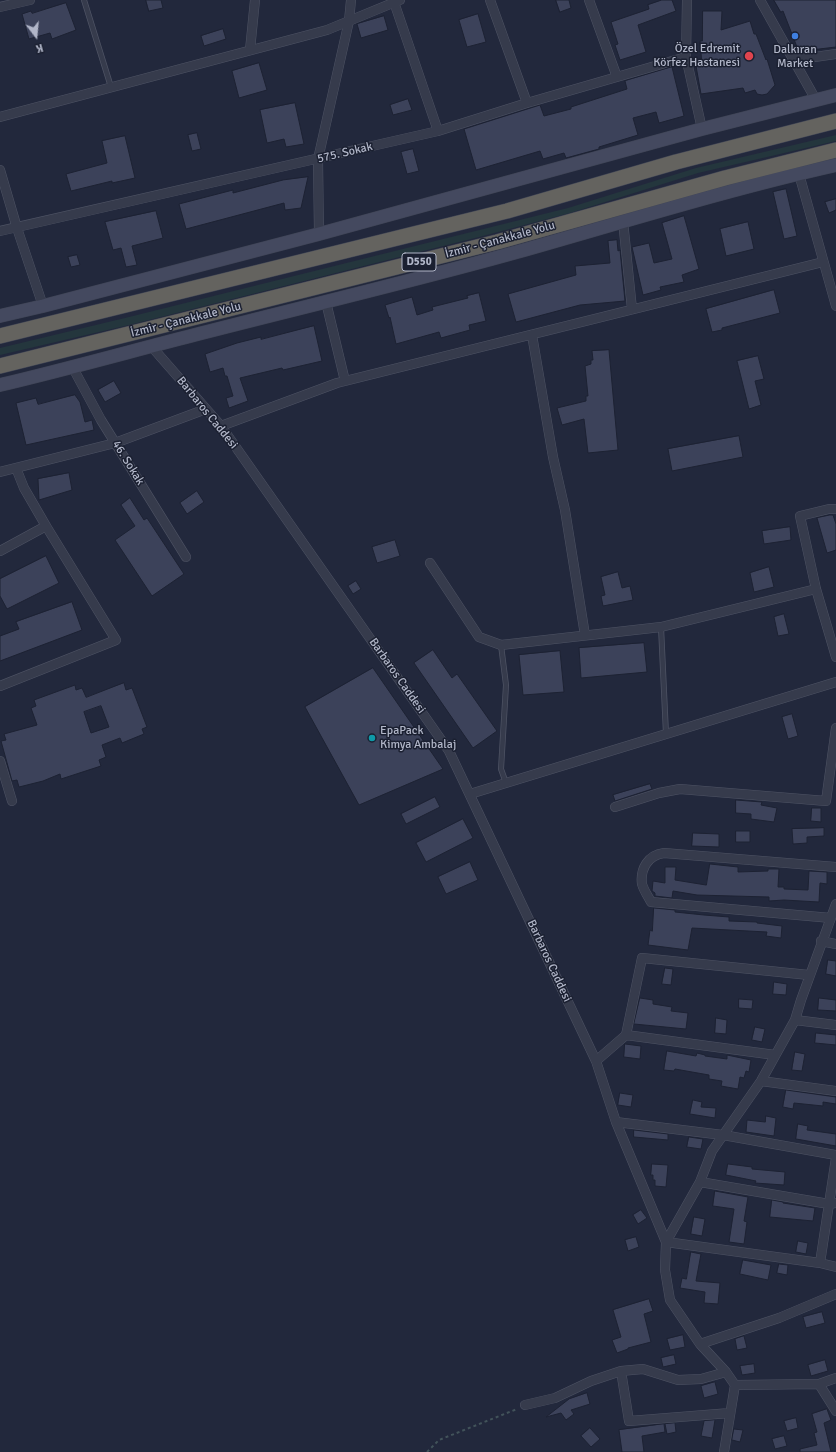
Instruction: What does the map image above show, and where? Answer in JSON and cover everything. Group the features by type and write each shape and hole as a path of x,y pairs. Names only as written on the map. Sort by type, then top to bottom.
{"highway":[{"name":"D550","path":"0,336 507,211 676,162 836,121"},
{"name":"İzmir - Çanakkale Yolu","path":"0,366 497,242 725,178 836,150"}],"main road":[{"path":"0,316 319,234 702,129 836,95"},
{"path":"0,385 74,368 502,256 694,201 836,165"}],"street":[{"path":"0,7 30,0"},
{"path":"250,50 255,0"},
{"path":"319,234 318,159 349,21 351,0"},
{"path":"490,0 527,103"},
{"path":"590,0 617,77"},
{"path":"687,0 686,57 702,129"},
{"path":"760,0 816,100"},
{"path":"0,117 327,30 397,1 438,131"},
{"path":"794,60 836,54"},
{"name":"575. Sokak","path":"0,231 438,131 527,103 686,57"},
{"path":"0,170 17,228 43,306"},
{"path":"799,174 836,306"},
{"path":"623,221 632,309"},
{"path":"221,426 345,381 823,262"},
{"path":"326,302 345,381"},
{"path":"532,335 553,457 565,510 585,635"},
{"name":"Barbaros Caddesi","path":"152,347 221,426 449,751 596,1061 616,1122 666,1242"},
{"name":"46. Sokak","path":"74,368 101,420 186,557"},
{"path":"0,472 115,443 206,410"},
{"path":"0,686 116,640 46,526 24,488 16,468"},
{"path":"836,509 829,509 800,516 816,589 836,657"},
{"path":"0,551 46,526"},
{"path":"430,563 480,637 501,645 661,627 816,589"},
{"path":"470,794 836,682"},
{"path":"615,807 659,793 680,789 826,801 836,728"},
{"path":"0,761 12,801"},
{"path":"831,918 651,902 644,890 642,878 648,861 655,855 664,853 836,866"},
{"path":"724,1452 735,1385 726,1372 700,1344 670,1300 665,1270 666,1242 700,1182 712,1151 761,1081 795,1020 821,942 836,904"},
{"path":"821,942 836,944"},
{"path":"596,1061 626,1035 642,958 810,976"},
{"path":"795,1020 836,1026"},
{"path":"626,1035 775,1055"},
{"path":"761,1081 836,1091"},
{"path":"616,1122 723,1135 836,1156 833,1204 820,1263"},
{"path":"700,1182 833,1204"},
{"path":"666,1242 820,1263 836,1267"},
{"path":"700,1344 779,1318 836,1294"},
{"path":"525,1405 555,1398 592,1381 621,1371 643,1368 678,1380 701,1379 726,1372"},
{"path":"621,1371 629,1421 730,1413"},
{"path":"735,1385 819,1384 836,1378"},
{"path":"819,1384 836,1411"}],"lane":[{"path":"84,0 112,87"},
{"path":"661,627 666,734"},
{"path":"501,645 506,685 501,769 506,783"}],"path":[{"path":"426,1452 439,1440 525,1405"}],"shaded area":[{"path":"836,135 836,141 698,173 570,213 479,237 129,325 0,355 0,348 568,208 696,168"}],"building":[{"path":"146,0 161,0 163,8 149,11"},
{"path":"556,0 569,0 571,8 560,12"},
{"path":"662,0 672,0 676,11 638,25 646,52 620,60 615,45 618,44 611,22 649,9 648,5"},
{"path":"774,0 836,0 836,47 811,50 797,47 783,11 781,12"},
{"path":"66,3 76,30 52,39 50,33 29,39 22,14 31,11 32,13"},
{"path":"703,11 722,11 721,30 750,21 754,34 756,34 766,60 767,59 775,85 767,94 757,94 755,90 745,93 743,88 701,94 696,66 702,65 700,41 702,41"},
{"path":"478,14 486,42 467,47 459,20"},
{"path":"384,16 388,30 361,38 357,24"},
{"path":"223,29 226,39 204,46 201,36"},
{"path":"259,63 267,90 239,98 232,71"},
{"path":"672,67 684,116 659,123 656,112 633,118 638,135 599,147 599,149 566,158 564,153 543,159 540,151 476,170 464,129 540,105 544,116 571,109 571,107 627,89 625,81"},
{"path":"408,99 412,110 393,115 390,105"},
{"path":"295,103 304,144 286,147 284,139 267,143 260,110"},
{"path":"197,133 201,149 192,151 188,135"},
{"path":"125,136 135,178 112,183 112,181 71,191 66,174 107,163 102,141"},
{"path":"413,149 419,171 407,174 401,152"},
{"path":"308,177 301,208 285,210 284,203 186,229 179,204 233,190 233,193 283,180"},
{"path":"786,189 797,236 784,239 773,192"},
{"path":"836,199 836,210 829,213 825,202"},
{"path":"156,211 163,238 132,246 137,265 126,267 121,248 113,250 105,222"},
{"path":"684,216 699,269 682,275 684,282 660,287 661,290 643,295 632,247 649,243 654,263 672,259 662,223"},
{"path":"748,222 754,249 726,256 720,229"},
{"path":"617,240 618,251 620,250 625,301 580,305 516,322 508,294 576,275 575,266 610,263 608,241"},
{"path":"77,255 80,265 71,267 68,257"},
{"path":"774,290 780,313 712,332 706,309"},
{"path":"479,293 486,321 469,325 470,330 441,338 439,332 396,344 390,317 389,318 385,305 412,297 417,315 433,310 432,307 468,298 467,296"},
{"path":"314,326 322,361 283,370 282,368 240,378 248,401 229,408 226,398 233,396 227,376 225,376 223,368 210,372 205,354 237,343 261,337 261,339"},
{"path":"609,350 618,450 588,453 584,419 562,425 557,408 586,401 586,396 588,396 585,366 591,364 591,360 593,360 592,351"},
{"path":"758,356 764,379 755,381 761,405 749,409 737,361"},
{"path":"114,381 121,393 105,402 98,390"},
{"path":"75,395 80,402 85,422 92,420 94,430 26,445 16,403 36,398 38,404"},
{"path":"739,436 743,457 672,471 668,449"},
{"path":"69,473 72,490 39,500 38,479"},
{"path":"197,491 204,502 187,514 180,503"},
{"path":"130,498 144,520 147,518 184,574 152,596 115,540 135,526 121,505"},
{"path":"833,515 836,524 836,550 827,553 817,518"},
{"path":"790,527 791,540 764,544 762,531"},
{"path":"395,540 400,556 377,563 372,547"},
{"path":"46,556 59,583 7,609 0,596 0,579"},
{"path":"769,567 774,587 754,592 750,573"},
{"path":"618,572 622,588 630,586 633,600 603,606 601,596 605,595 601,577"},
{"path":"356,581 361,589 353,594 348,586"},
{"path":"72,602 82,630 0,661 0,636 19,629 16,622"},
{"path":"784,614 789,634 778,636 774,617"},
{"path":"644,643 647,672 581,678 579,648"},
{"path":"433,650 452,678 457,674 497,731 473,748 414,663"},
{"path":"560,651 564,692 523,695 519,655"},
{"name":"EpaPack Kimya Ambalaj","path":"373,668 443,769 359,805 305,707"},
{"path":"124,683 126,690 132,688 147,727 142,729 144,734 122,743 120,738 102,745 106,757 99,760 101,766 61,779 60,774 43,781 19,787 17,780 12,781 1,741 6,740 4,734 37,725 31,708 36,706 34,700 75,685 76,690 82,688 86,697","holes":["101,706 109,727 91,733 84,712"]},
{"path":"792,714 798,736 788,739 782,717"},
{"path":"650,784 652,789 615,801 613,795"},
{"path":"435,797 440,807 406,824 401,814"},
{"path":"736,800 762,802 761,805 777,808 774,822 751,819 751,814 736,813"},
{"path":"812,808 821,808 821,822 811,821"},
{"path":"463,819 473,838 426,862 416,843"},
{"path":"824,828 824,836 807,837 807,843 793,844 792,829"},
{"path":"736,831 750,831 750,842 736,842"},
{"path":"693,833 719,834 719,847 692,846"},
{"path":"470,862 478,880 446,894 438,877"},
{"path":"710,864 738,867 738,872 779,869 778,887 784,887 784,889 808,890 809,871 827,872 827,884 820,883 819,902 784,900 769,901 769,897 697,895 673,891 672,898 655,896 655,893 652,891 653,881 665,883 665,867 676,867 675,880 706,885"},
{"path":"654,908 675,910 675,912 729,917 729,921 757,922 782,926 781,938 766,936 767,932 692,928 688,950 648,945 650,930 652,931"},
{"path":"828,960 836,961 836,976 826,974"},
{"path":"665,968 673,969 671,985 662,984"},
{"path":"774,982 787,984 786,995 773,994"},
{"path":"640,998 653,1000 653,1004 672,1007 671,1011 688,1013 686,1029 634,1024"},
{"path":"819,998 836,1000 836,1011 818,1010"},
{"path":"739,999 753,1000 752,1009 739,1008"},
{"path":"716,1018 727,1020 726,1034 715,1033"},
{"path":"755,1027 765,1029 762,1042 752,1040"},
{"path":"816,1033 836,1035 836,1045 815,1043"},
{"path":"625,1044 641,1046 640,1059 624,1057"},
{"path":"667,1051 696,1056 697,1053 705,1056 727,1059 727,1055 751,1060 749,1072 746,1071 744,1078 740,1077 738,1089 721,1086 722,1081 709,1079 709,1075 675,1069 674,1071 664,1070"},
{"path":"795,1052 805,1054 802,1071 792,1070"},
{"path":"786,1090 836,1097 836,1104 823,1102 823,1106 794,1103 793,1109 783,1107"},
{"path":"620,1093 633,1095 631,1107 618,1105"},
{"path":"693,1100 702,1102 701,1107 716,1108 715,1118 690,1114"},
{"path":"766,1116 776,1118 774,1136 746,1132 747,1120 765,1122"},
{"path":"798,1124 808,1126 807,1130 836,1134 836,1146 796,1139"},
{"path":"634,1130 668,1134 668,1140 634,1137"},
{"path":"689,1137 703,1139 701,1149 687,1147"},
{"path":"652,1164 668,1165 666,1187 655,1186 655,1180 653,1180 653,1175 651,1175"},
{"path":"728,1164 752,1167 752,1169 785,1172 784,1185 755,1183 756,1181 726,1175"},
{"path":"715,1191 748,1197 744,1221 747,1222 744,1244 729,1242 734,1209 713,1206"},
{"path":"772,1200 815,1208 813,1221 770,1217"},
{"path":"641,1210 647,1218 638,1224 633,1215"},
{"path":"694,1217 705,1219 702,1236 691,1234"},
{"path":"636,1237 639,1247 628,1251 625,1240"},
{"path":"798,1241 808,1243 806,1254 796,1252"},
{"path":"691,1252 701,1254 696,1281 720,1283 718,1304 704,1303 705,1292 680,1288 682,1278 686,1279"},
{"path":"743,1260 771,1265 768,1280 740,1274"},
{"path":"779,1264 788,1265 787,1275 777,1273"},
{"path":"649,1299 653,1311 644,1314 651,1342 628,1348 617,1353 612,1340 621,1337 613,1310"},
{"path":"822,1312 825,1323 806,1328 803,1317"},
{"path":"683,1335 685,1347 670,1350 667,1339"},
{"path":"744,1336 747,1348 737,1350 735,1339"},
{"path":"674,1355 676,1364 663,1367 661,1358"},
{"path":"825,1360 828,1371 811,1376 808,1365"},
{"path":"754,1364 755,1373 742,1375 740,1366"},
{"path":"715,1382 718,1394 704,1398 701,1386"},
{"path":"587,1393 590,1404 571,1410 574,1414 566,1420 561,1413 546,1417 569,1399"},
{"path":"827,1409 831,1420 824,1423 831,1452 800,1452 800,1449 817,1445 814,1433 817,1432 812,1414"},
{"path":"796,1418 798,1428 787,1431 784,1421"},
{"path":"715,1420 712,1438 701,1436 704,1421"},
{"path":"675,1423 676,1432 667,1434 665,1424"},
{"path":"664,1424 665,1432 642,1436 644,1452 622,1452 619,1430"},
{"path":"590,1428 600,1439 591,1447 581,1436"},
{"path":"734,1429 743,1430 740,1442 732,1440"},
{"path":"784,1436 787,1446 775,1449 772,1439"}],"place":[{"name":"Dalkıran Market","path":"795,36"},
{"name":"Özel Edremit Körfez Hastanesi","path":"749,56"},
{"name":"EpaPack Kimya Ambalaj","path":"372,738"}]}
